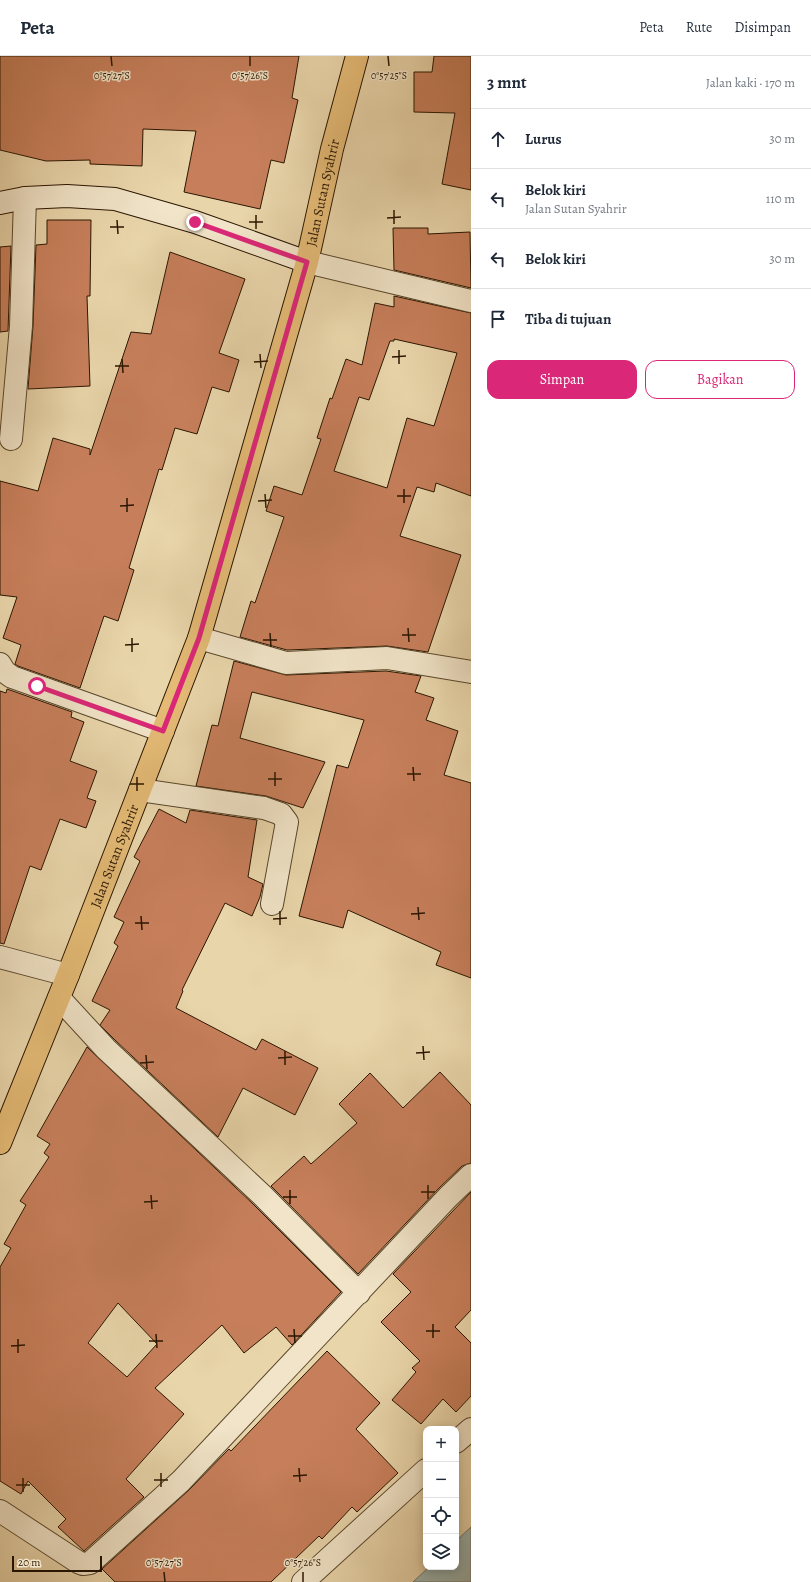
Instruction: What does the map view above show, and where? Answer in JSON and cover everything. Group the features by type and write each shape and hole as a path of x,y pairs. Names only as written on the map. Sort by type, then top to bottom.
{"main road":[{"name":"Jalan Sutan Syahrir","path":"0,1143 68,976 199,638 307,262 332,149 357,56"}],"street":[{"path":"0,203 25,198 67,196 115,199 195,222 307,262 471,301"},
{"path":"11,439 21,326 25,198"},
{"path":"199,638 286,663 387,658 471,672"},
{"path":"0,664 5,672 12,677 163,731"},
{"path":"140,790 264,808 281,814 287,822 272,904"},
{"path":"0,957 68,976"},
{"path":"59,998 106,1049 262,1194 359,1292"},
{"path":"0,1511 78,1562 83,1564 90,1563 181,1482 448,1197 471,1175"},
{"path":"459,1439 471,1428"},
{"path":"303,1582 423,1473"}],"water":[{"path":"471,1527 471,1582 413,1582 426,1570 459,1570 459,1538"}],"building":[{"path":"0,56 299,56 292,98 298,100 284,163 271,160 260,209 184,192 196,131 143,129 142,166 90,164 90,160 46,161 0,150"},
{"path":"434,56 471,56 471,190 442,184 455,113 414,112 414,72 432,72"},
{"path":"47,220 91,220 90,296 87,296 90,386 28,389 33,326 36,245 47,244"},
{"path":"393,228 428,228 428,234 470,232 471,288 394,270"},
{"path":"11,246 8,331 0,332 0,247"},
{"path":"170,252 245,279 219,353 239,360 229,392 212,387 197,434 175,428 162,470 159,469 129,568 134,570 118,621 104,616 80,688 18,666 15,664 21,645 3,638 17,597 0,595 0,481 38,491 53,438 90,449 90,455 131,332 151,334"},
{"path":"394,296 471,313 471,496 436,483 434,492 417,487 400,536 461,555 428,652 387,646 287,650 240,637 251,601 255,603 284,517 266,511 274,486 302,495 321,439 317,438 330,398 332,399 346,359 362,365 375,303 394,307","holes":["394,339 457,353 434,426 407,418 387,488 334,471 359,397 369,400 390,341 394,341"]},
{"path":"234,661 286,675 386,671 421,676 415,692 434,698 426,720 458,731 444,775 471,783 471,978 436,965 441,952 348,910 343,928 299,916 337,765 348,768 364,720 252,692 240,738 325,762 303,808 266,796 196,786 212,725 218,726"},
{"path":"7,689 72,712 71,717 84,722 70,761 97,771 87,798 96,801 86,828 60,819 41,870 30,866 4,944 0,943 0,691 6,693"},
{"path":"159,809 186,823 190,810 257,820 248,877 263,884 260,897 252,916 225,903 182,990 183,991 176,1008 256,1050 262,1039 318,1068 295,1115 243,1088 218,1137 100,1025 110,1010 92,1001 118,946 114,943 124,922 114,917 140,861 134,857"},
{"path":"87,1047 253,1204 341,1292 292,1345 276,1327 244,1353 222,1325 155,1388 184,1414 126,1479 144,1497 84,1551 58,1527 66,1519 28,1481 21,1494 0,1481 0,1267 11,1248 4,1244 26,1205 20,1201 49,1157 44,1153 50,1144 37,1136","holes":["118,1303 157,1344 127,1377 88,1343"]},
{"path":"440,1072 471,1105 471,1163 462,1166 439,1188 358,1274 271,1186 304,1156 311,1164 357,1123 339,1104 370,1073 403,1108"},
{"path":"471,1192 471,1310 455,1327 471,1343 471,1396 456,1412 443,1399 421,1424 392,1400 416,1372 412,1368 420,1361 381,1322 411,1292 393,1274"},
{"path":"327,1351 380,1403 356,1429 398,1473 357,1512 352,1507 322,1539 319,1536 271,1582 115,1582 102,1569 189,1490 229,1449 231,1451"}],"route":[{"path":"37,686 163,731 199,638 307,262 195,222"}]}
